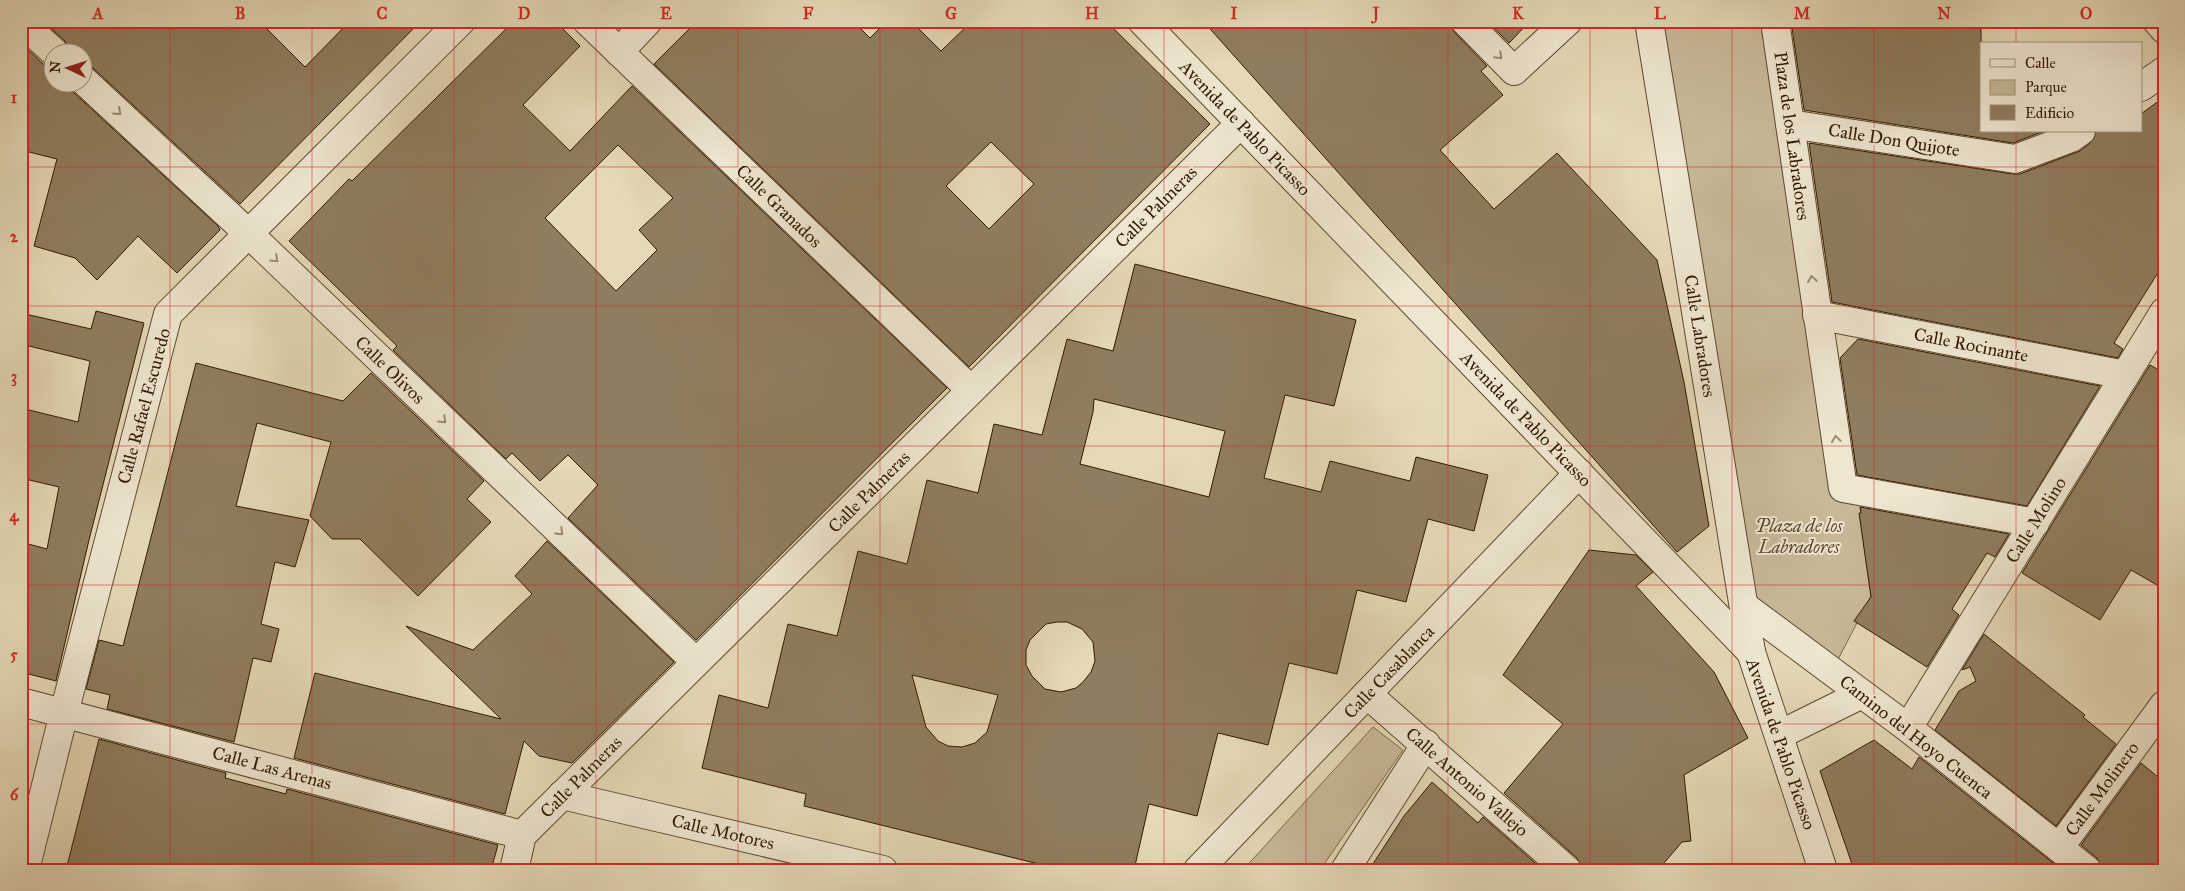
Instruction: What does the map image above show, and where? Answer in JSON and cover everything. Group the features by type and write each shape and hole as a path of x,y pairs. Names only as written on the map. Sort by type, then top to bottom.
{"street":[{"name":"Calle Rafael Escuredo","path":"25,870 168,314 461,21"},
{"name":"Calle Granados","path":"587,21 971,390"},
{"path":"619,52 648,21"},
{"path":"1465,21 1514,70 1568,21"},
{"name":"Calle Labradores","path":"1649,21 1751,652"},
{"name":"Plaza de los Labradores","path":"1775,21 1843,488 2035,523"},
{"path":"2158,21 2164,30"},
{"path":"21,22 43,42"},
{"name":"Avenida de Pablo Picasso","path":"1150,24 1241,123 1751,652 1823,870"},
{"path":"2142,86 2164,71"},
{"name":"Calle Olivos","path":"92,88 249,234 696,662"},
{"name":"Calle Palmeras","path":"522,835 1241,123"},
{"name":"Calle Don Quijote","path":"1790,124 2015,159 2071,138 2080,132"},
{"name":"Calle Molino","path":"1908,728 2164,312"},
{"name":"Calle Rocinante","path":"1817,315 2125,375"},
{"name":"Calle Casablanca","path":"1198,870 1579,473"},
{"name":"Camino del Hoyo Cuenca","path":"1744,606 1908,728 2087,870"},
{"name":"Calle Antonio Vallejo","path":"1367,694 1567,870"},
{"path":"1779,735 1862,694"},
{"name":"Calle Las Arenas","path":"21,702 522,835"},
{"name":"Calle Molinero","path":"2059,848 2164,705"},
{"path":"1345,870 1426,744"},
{"name":"Calle Motores","path":"562,795 883,870"},
{"path":"514,870 522,835"}],"green space":[{"name":"Plaza de los Labradores","path":"1649,21 1775,21 1843,487 1860,491 1871,596 1832,671 1744,606"},
{"path":"1373,727 1403,750 1320,870 1243,870"}],"building":[{"path":"43,21 259,21 305,67 350,21 421,21 240,204 92,68 92,42 65,41"},
{"path":"514,21 555,21 580,46 523,105 570,151 632,86 947,388 696,640 568,518 598,485 568,455 540,481 512,453 506,459 393,350 397,346 289,241 349,179 352,181","holes":["618,145 673,198 639,230 657,250 616,291 545,218"]},
{"path":"697,21 853,21 870,38 887,21 911,21 941,51 972,21 1106,21 1210,124 969,367 654,64","holes":["991,142 1034,184 989,229 946,186"]},
{"path":"1203,21 1450,21 1454,32 1487,66 1481,71 1503,95 1440,150 1494,209 1557,153 1657,260 1684,382 1709,526 1677,552"},
{"path":"1487,21 1530,21 1509,43"},
{"path":"1791,21 1981,21 1980,132 2041,132 2013,143 1804,110"},
{"path":"21,43 42,63 42,92 73,92 218,226 220,230 177,273 138,236 97,280 75,258 34,246 57,159 21,150"},
{"path":"2164,97 2164,263 2114,343 2123,349 2118,358 1832,302 1809,143 2020,174 2080,151 2090,143 2096,132 2142,132 2142,113"},
{"path":"1135,264 1356,320 1334,406 1285,395 1264,478 1321,492 1330,461 1410,481 1416,457 1488,475 1474,531 1428,519 1406,602 1357,590 1337,674 1289,663 1268,745 1218,733 1197,816 1149,804 1134,870 1063,870 804,806 806,794 702,768 719,695 768,708 788,624 837,636 858,551 907,564 927,480 978,493 994,424 1042,435 1067,339 1113,351","holes":["1094,399 1225,431 1209,497 1080,464 1093,412","1067,622 1082,629 1093,642 1095,661 1091,672 1076,688 1061,692 1045,689 1032,676 1026,665 1026,650 1030,640 1046,624","912,675 998,695 987,732 975,743 962,747 948,746 938,741 926,727"]},
{"path":"96,311 144,323 89,540 56,681 21,672 21,542 47,549 59,487 21,478 21,408 78,422 90,361 21,344 21,313 91,329"},
{"path":"1858,339 2100,386 2027,506 1857,475 1840,358"},
{"path":"196,363 343,401 371,373 484,481 467,499 491,522 418,596 360,539 332,539 310,516 331,442 257,423 236,506 309,520 295,567 275,562 261,624 279,629 271,662 253,658 234,742 107,709 110,695 86,689 99,640 123,646"},
{"path":"2150,365 2164,373 2164,589 2131,570 2100,620 2022,573"},
{"path":"1860,507 2009,534 1995,557 1987,553 1952,609 1959,615 1927,667 1854,621 1871,597 1859,513 1861,513"},
{"path":"547,541 674,662 572,763 539,756 524,741 505,814 294,758 315,673 501,719 406,626 473,650 532,594 515,576"},
{"path":"1589,550 1636,555 1653,572 1636,586 1714,672 1748,738 1684,775 1691,841 1682,842 1658,870 1582,870 1577,858 1504,793 1563,724 1503,675"},
{"path":"1984,634 2085,715 2083,717 2116,744 2056,826 1935,730 1959,691 1976,681 1970,667 1962,670"},
{"path":"99,739 226,773 225,778 286,794 287,789 498,845 491,870 66,870"},
{"path":"1874,740 1912,769 1919,757 2062,870 1854,870 1820,771"},
{"path":"2141,763 2164,782 2164,870 2102,870 2097,858 2081,845"},
{"path":"1432,782 1478,823 1483,817 1543,870 1369,870 1404,816"}]}
